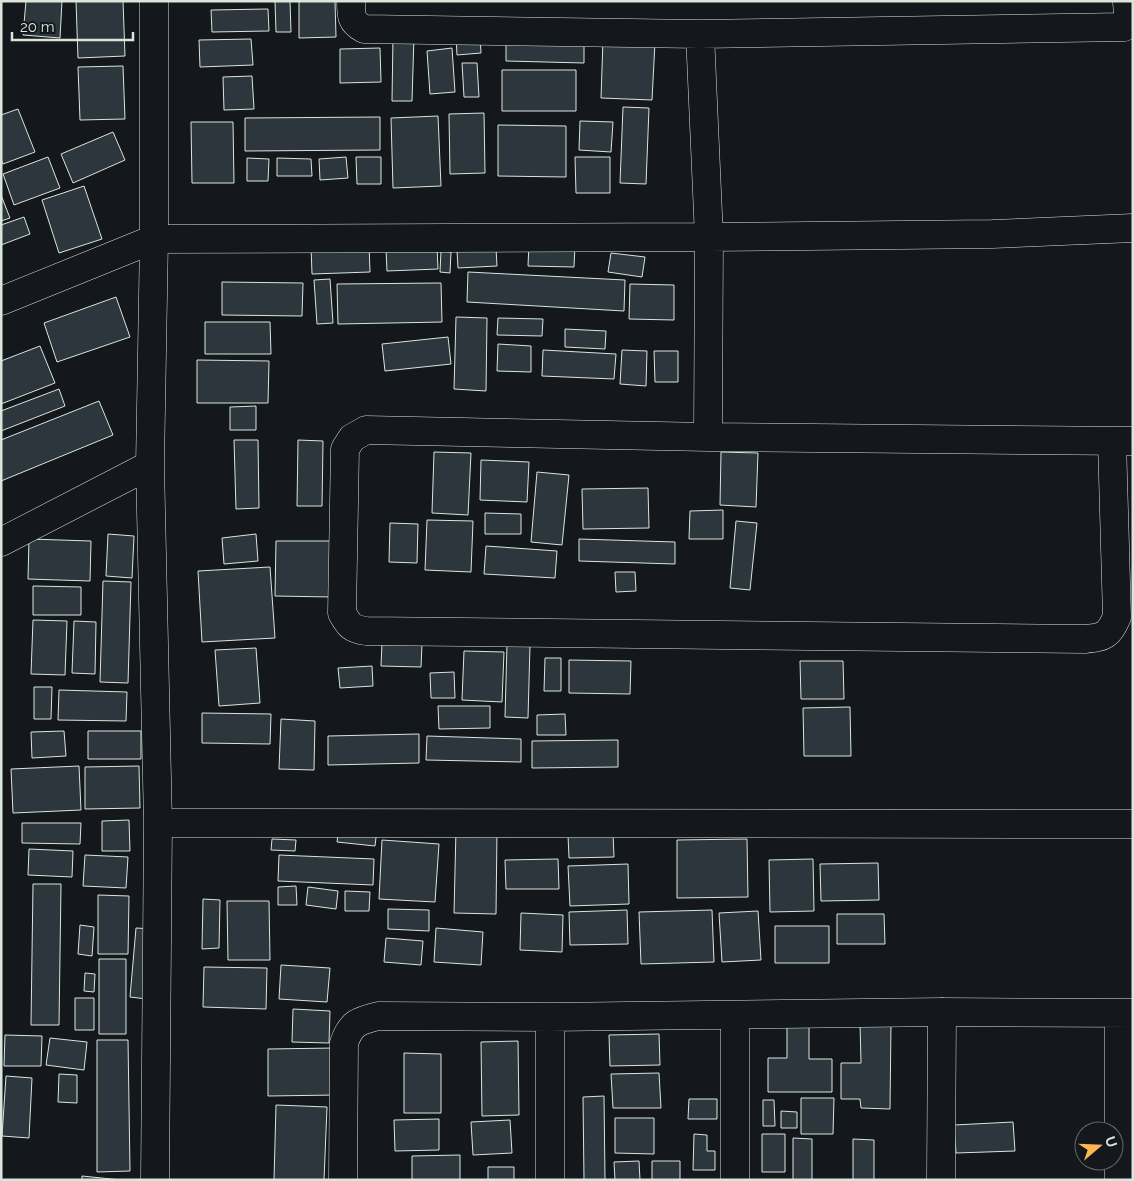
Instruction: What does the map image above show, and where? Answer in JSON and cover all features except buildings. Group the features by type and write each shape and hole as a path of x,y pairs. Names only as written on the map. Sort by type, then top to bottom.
{"street":[{"path":"154,1 154,238 150,465 158,823 155,1180"},
{"path":"351,1 351,12 356,24 364,29 700,34 1124,27 1128,21 1127,1"},
{"path":"700,34 709,237 708,438"},
{"path":"1,301 154,238 709,237 992,234 1133,228"},
{"path":"366,430 708,438 1122,441 1117,617 1110,632 1099,638 356,630 348,623 342,613 344,449 352,438 366,430"},
{"path":"1,542 150,465"},
{"path":"158,823 1133,824"},
{"path":"941,1180 942,1012"},
{"path":"343,1180 344,1043 354,1024 366,1019 378,1016 550,1017 942,1012 1126,1014 1119,1180"},
{"path":"735,1015 735,1180"},
{"path":"550,1017 550,1180"}]}
